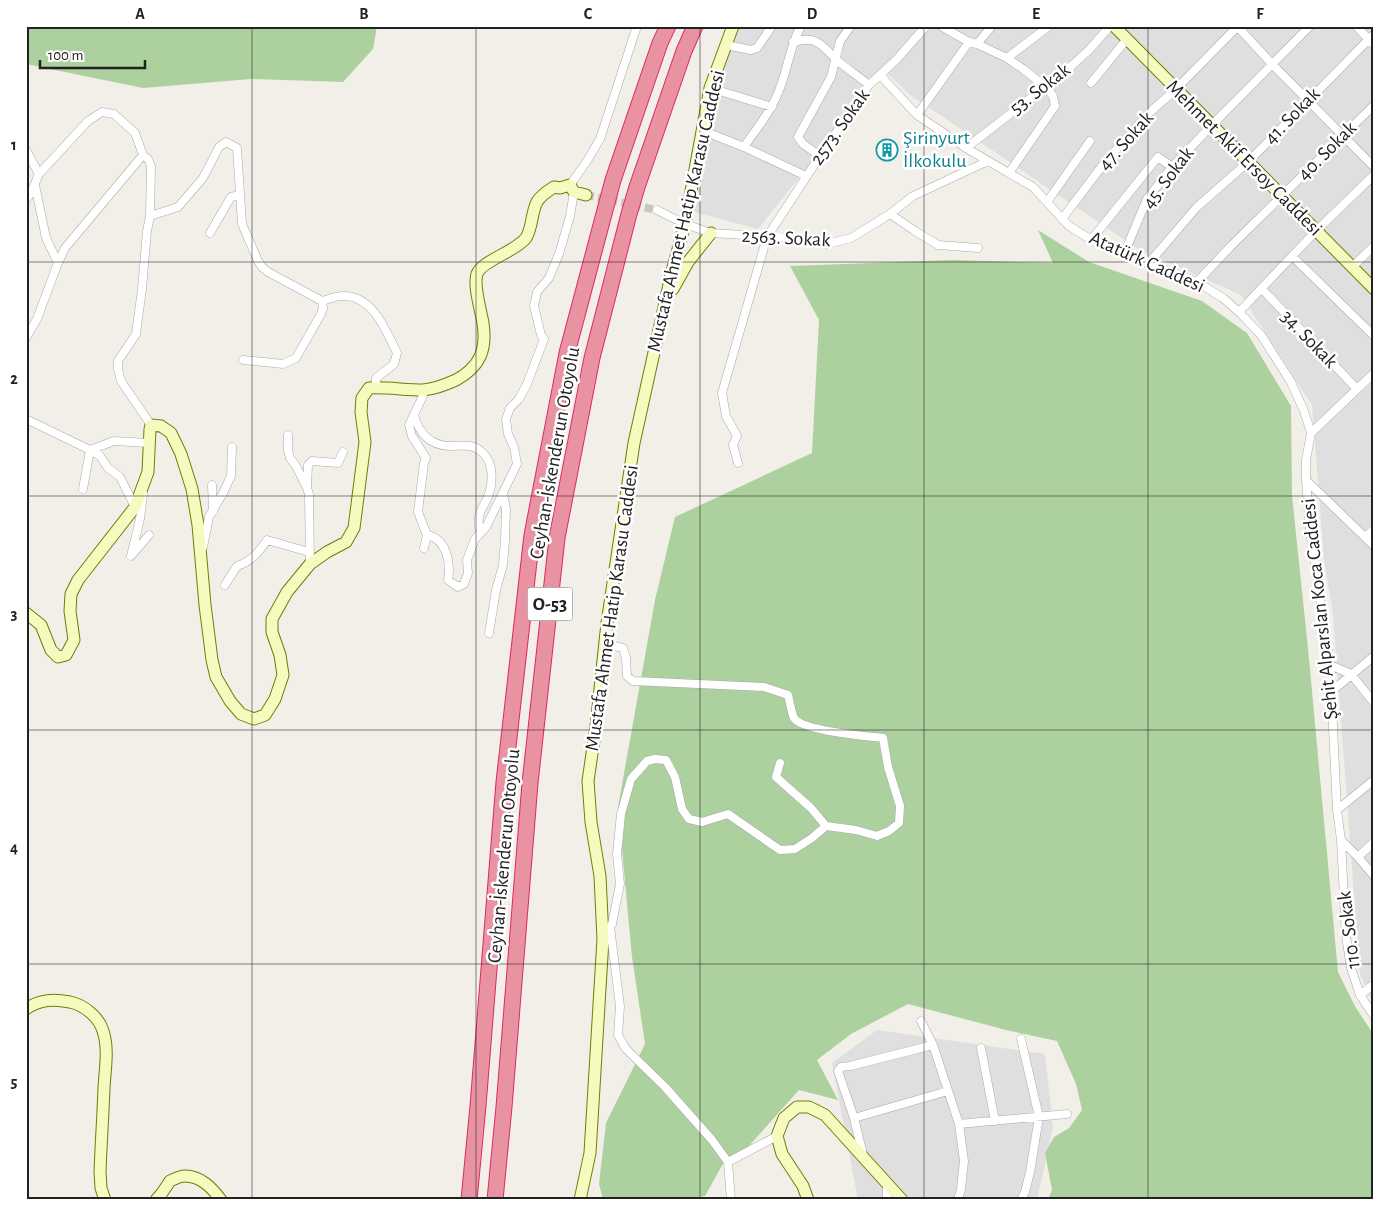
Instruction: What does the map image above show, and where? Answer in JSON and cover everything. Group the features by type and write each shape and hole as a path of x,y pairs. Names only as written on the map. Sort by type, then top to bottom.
{"highway":[{"name":"Ceyhan-İskenderun Otoyolu","path":"469,1200 504,782 532,535 567,353 604,209 660,42 668,26"},
{"name":"Ceyhan-İskenderun Otoyolu","path":"495,1200 530,784 557,538 592,358 629,214 684,51 695,26"}],"street":[{"path":"428,535 434,536 446,551 448,558 448,580 458,587 464,584 468,573 467,560 475,539 486,527 517,464 514,447 508,434 506,419 510,408 519,399 527,384 544,340 534,306 537,292 549,278 559,254 570,216 572,188 600,139 636,26"},
{"name":"Mustafa Ahmet Hatip Karasu Caddesi","path":"580,1200 590,1153 603,939 600,876 591,822 588,781 607,622 634,442 664,306 685,224 710,88 733,26"},
{"path":"726,45 751,50 757,48 772,26"},
{"path":"744,147 772,107 781,88 793,42 801,26"},
{"path":"820,156 803,144 798,137 831,77 840,41 851,26"},
{"name":"2573. Sokak","path":"738,463 733,445 737,436 726,416 722,393 767,237 868,85 896,60 926,26"},
{"path":"941,26 1007,58 1046,87 1053,96 1055,106 1010,173"},
{"path":"917,115 973,43 992,26"},
{"path":"1007,58 1049,26"},
{"name":"53. Sokak","path":"966,148 1046,87 1089,50 1110,26"},
{"name":"Mehmet Akif Ersoy Caddesi","path":"1114,26 1374,289"},
{"path":"1238,26 1272,64 1374,167"},
{"name":"47. Sokak","path":"1062,219 1105,162 1149,113 1176,89 1238,26"},
{"name":"45. Sokak","path":"1124,254 1147,199 1172,167 1310,26"},
{"path":"1356,26 1372,39"},
{"path":"1091,83 1127,39"},
{"name":"41. Sokak","path":"1149,263 1196,208 1248,162 1308,100 1372,39"},
{"path":"793,42 803,40 815,41 868,85"},
{"name":"Atatürk Caddesi","path":"880,75 917,115 966,148 1033,187 1069,226 1098,244 1196,282 1223,298 1239,312 1261,336 1291,382 1304,411 1310,433 1306,460 1306,480"},
{"path":"710,88 772,107"},
{"name":"40. Sokak","path":"1196,282 1374,105"},
{"path":"26,200 39,174 88,121 102,112 114,114 135,133 143,155 148,159 151,166 150,216 136,334 118,361 118,369 121,381 151,424 161,426 171,432 181,454 192,489 198,525 205,605 216,677 230,701 241,714 254,719 266,715 275,699 283,675 280,655 272,632 272,619 309,558 309,494 296,466 290,458 288,435"},
{"path":"702,130 806,176"},
{"path":"1047,202 1090,141"},
{"path":"150,216 178,207 203,178 219,146 226,142 237,148 242,224 258,261 262,267 284,281 322,301 344,296 356,298 370,306 397,353 394,364 376,378 376,387"},
{"path":"26,150 39,174"},
{"path":"26,338 38,319 58,263 66,248 143,155"},
{"path":"1091,240 1158,157 1172,167"},
{"name":"2563. Sokak","path":"657,210 685,224 711,233 793,238 827,244 851,238 890,214 913,196 988,160"},
{"path":"1239,312 1316,231 1374,174"},
{"path":"35,185 46,238 58,263"},
{"path":"225,585 237,566 250,560 268,540 309,558 327,552 346,542 354,528 365,442 361,412 362,398 369,388 424,390 443,386 468,374 480,357 484,343 483,320 477,293 477,273 482,267 516,247 526,238 533,208 538,199 546,192 554,187 572,188 586,195"},
{"path":"210,233 231,197 240,195"},
{"path":"890,214 938,245 978,248"},
{"path":"664,306 688,262 711,233"},
{"path":"1352,267 1374,246"},
{"path":"1292,256 1374,336"},
{"name":"34. Sokak","path":"1262,289 1357,389"},
{"path":"243,360 283,364 296,358 321,314 323,308 322,301"},
{"path":"1310,433 1374,373"},
{"path":"424,390 409,424 412,436 426,458 418,512 428,535 424,548"},
{"path":"414,415 417,427 426,438 438,444 448,446 470,445 483,453 492,466 488,498 478,519 480,533"},
{"path":"26,419 100,456 108,468 120,477 135,507"},
{"path":"26,613 41,625 51,650 58,657 66,655 74,640 70,611 71,594 78,580 135,507 148,472 151,424"},
{"path":"90,450 114,441 149,443"},
{"path":"201,554 209,518 231,476 232,447"},
{"path":"84,489 90,450"},
{"path":"307,488 308,465 312,461 338,463 343,452"},
{"path":"1306,480 1374,546"},
{"name":"Şehit Alparslan Koca Caddesi","path":"1306,480 1310,531 1330,665 1341,840"},
{"path":"212,485 213,511"},
{"path":"143,486 140,519 131,556 149,535"},
{"path":"489,633 496,590 503,565 506,540 506,509 502,493"},
{"path":"1365,537 1374,529"},
{"path":"605,644 623,648 626,658 627,676 634,681 764,687 788,695 795,720 803,725 845,734 883,738 888,767 900,806 898,823 889,831 877,836 856,830 826,826 811,808 776,777 780,763"},
{"path":"1332,691 1374,656"},
{"path":"1330,665 1351,674 1374,702"},
{"path":"603,939 612,924 620,884 617,854 621,814 631,779 647,761 655,759 666,760 674,777 682,809 689,819 702,822 728,814 780,850 795,849 826,826"},
{"path":"1338,810 1374,780"},
{"path":"1341,840 1374,876"},
{"name":"110. Sokak","path":"1341,840 1346,936 1351,968 1360,995 1374,1016"},
{"path":"1358,857 1374,842"},
{"path":"610,927 620,1006 618,1034 626,1049 677,1100 712,1140 728,1162 732,1200"},
{"path":"1360,995 1374,984"},
{"path":"26,1009 44,1000 60,1000 83,1007 99,1022 103,1032 106,1053 100,1172 104,1200"},
{"path":"921,1021 933,1046 959,1124 964,1161 958,1200"},
{"path":"1021,1039 1039,1117 1030,1172 1021,1200"},
{"path":"863,1157 854,1118 838,1072 841,1067 933,1046"},
{"path":"981,1048 995,1121"},
{"path":"854,1118 948,1091"},
{"path":"808,1200 803,1186 782,1154 777,1136 784,1118 797,1107 809,1107 825,1115 902,1200"},
{"path":"959,1124 1067,1114"},
{"path":"728,1162 777,1136"},
{"path":"160,1198 170,1181 185,1176 198,1179 212,1188 221,1200"},
{"path":"887,1182 887,1200"}],"shaded area":[{"path":"725,26 1374,26 1374,1006 1360,974 1333,614 1324,560 1312,405 1241,295 1138,249 909,94 885,71 758,229 694,212"},
{"path":"877,1030 1045,1054 1053,1127 1037,1200 858,1200 832,1063"}],"green space":[{"path":"26,26 377,26 373,49 343,82 251,79 143,88 26,64"},
{"path":"1038,230 1089,262 1202,301 1247,333 1291,406 1292,496 1338,972 1356,1008 1374,1035 1374,1200 1048,1200 1052,1190 1045,1153 1054,1137 1069,1128 1082,1110 1076,1084 1057,1041 1006,1030 908,1004 851,1034 817,1060 838,1100 799,1090 749,1146 724,1162 705,1196 679,1200 603,1200 599,1184 606,1123 645,1044 632,957 618,807 655,600 675,517 812,453 819,320 790,266 953,260 1053,263"}],"tunnel":[{"path":"586,195 657,210"}],"place":[{"name":"Şirinyurt İlkokulu","path":"887,150"}]}
